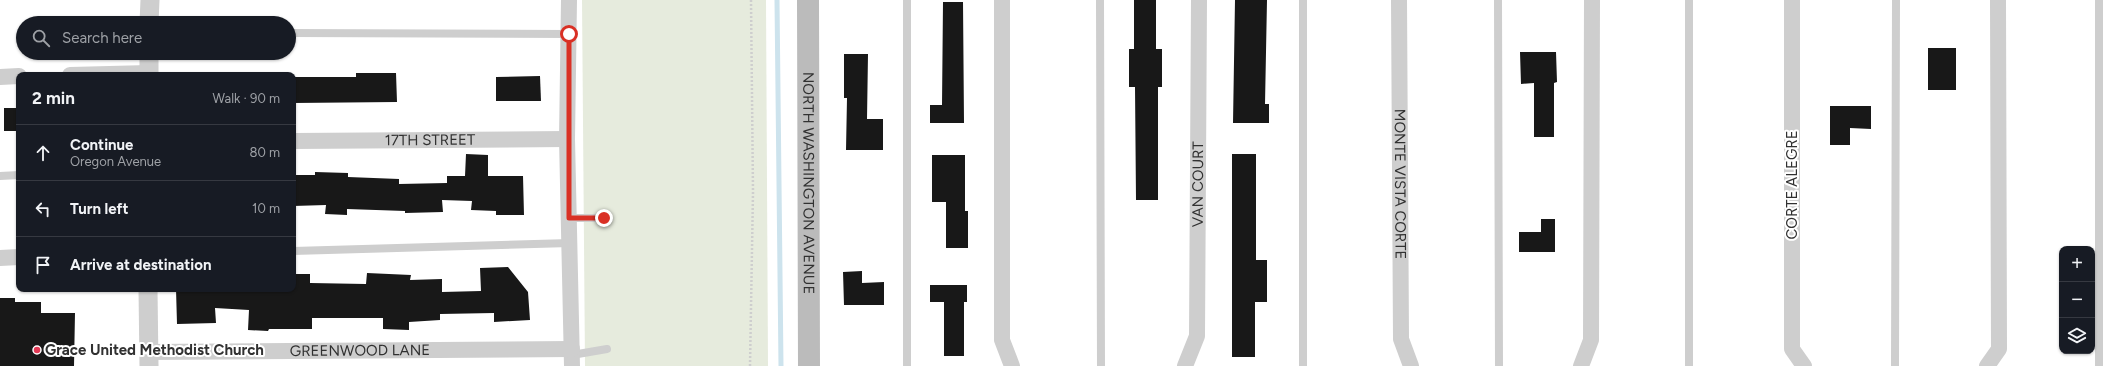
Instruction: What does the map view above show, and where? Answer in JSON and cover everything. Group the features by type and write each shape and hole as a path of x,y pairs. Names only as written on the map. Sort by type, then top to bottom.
{"main road":[{"name":"NORTH WASHINGTON AVENUE","path":"808,0 809,366"}],"street":[{"path":"149,16 150,0"},
{"path":"569,0 568,139 572,357"},
{"path":"1002,0 1002,340 1012,366"},
{"name":"VAN COURT","path":"1185,366 1197,336 1199,0"},
{"name":"MONTE VISTA CORTE","path":"1399,0 1401,339 1411,366"},
{"path":"1581,366 1591,340 1592,0"},
{"name":"CORTE ALEGRE","path":"1792,0 1792,349 1804,366"},
{"path":"1987,366 1999,349 1998,0"},
{"path":"149,60 149,72"},
{"path":"0,77 16,76"},
{"name":"17TH STREET","path":"296,141 568,139"},
{"path":"0,258 16,257"},
{"path":"148,292 148,359"},
{"name":"GREENWOOD LANE","path":"148,359 572,357"}],"lane":[{"path":"907,0 907,366"},
{"path":"1100,0 1101,366"},
{"path":"1302,0 1303,366"},
{"path":"1498,0 1499,366"},
{"path":"1689,0 1689,366"},
{"path":"1895,366 1896,0"},
{"path":"2099,0 2099,366"},
{"path":"296,34 569,34"},
{"path":"0,176 16,175"},
{"path":"569,218 604,218"},
{"path":"296,251 570,243"},
{"path":"572,357 606,349"}],"path":[{"path":"750,366 753,192 751,0"}],"shaded area":[{"path":"582,0 766,0 768,366 585,366"}],"building":[{"path":"1134,0 1156,0 1156,49 1162,49 1162,87 1158,87 1158,200 1136,200 1135,87 1129,87 1129,49 1134,49"},
{"path":"1235,0 1267,0 1265,104 1269,104 1269,123 1233,123"},
{"path":"943,2 963,2 964,123 930,123 930,105 942,105"},
{"path":"1928,48 1956,48 1956,90 1928,90"},
{"path":"1520,52 1556,52 1557,82 1554,83 1554,137 1534,137 1534,83 1521,84"},
{"path":"844,54 868,54 867,119 883,119 883,150 846,150 847,98 844,98"},
{"path":"356,73 396,73 397,102 296,103 296,77 356,77"},
{"path":"540,76 541,101 496,101 496,77"},
{"path":"1830,106 1871,106 1871,129 1850,128 1850,145 1830,145"},
{"path":"4,108 16,108 16,131 4,131"},
{"path":"466,154 488,155 488,176 523,176 524,215 496,215 496,211 471,210 472,201 442,200 443,212 405,213 405,211 347,209 347,215 325,214 326,205 296,206 296,175 315,175 315,172 348,173 348,177 399,179 399,184 447,183 447,176 465,176"},
{"path":"1232,154 1256,154 1256,260 1267,260 1267,302 1255,302 1255,357 1232,357"},
{"path":"932,155 965,155 965,211 968,211 968,248 946,248 946,202 932,202"},
{"path":"1541,219 1555,219 1555,252 1519,252 1519,232 1541,232"},
{"path":"508,267 528,292 530,320 494,322 494,313 440,314 440,320 409,322 409,330 383,329 383,318 312,318 312,329 269,329 268,331 248,330 249,310 215,308 216,323 177,324 176,292 296,292 296,274 310,274 310,283 366,284 367,273 411,275 410,280 442,279 442,292 481,291 480,268"},
{"path":"862,271 862,283 884,282 884,305 844,305 843,272"},
{"path":"930,285 967,285 967,302 964,302 964,356 944,356 944,302 930,302"},
{"name":"Grace United Methodist Church","path":"0,298 15,298 15,302 41,302 41,313 75,313 74,366 0,366"}],"waterway":[{"path":"777,0 781,366"}],"place":[{"name":"Grace United Methodist Church","path":"37,350"}],"route":[{"path":"569,34 569,218 604,218"}]}
